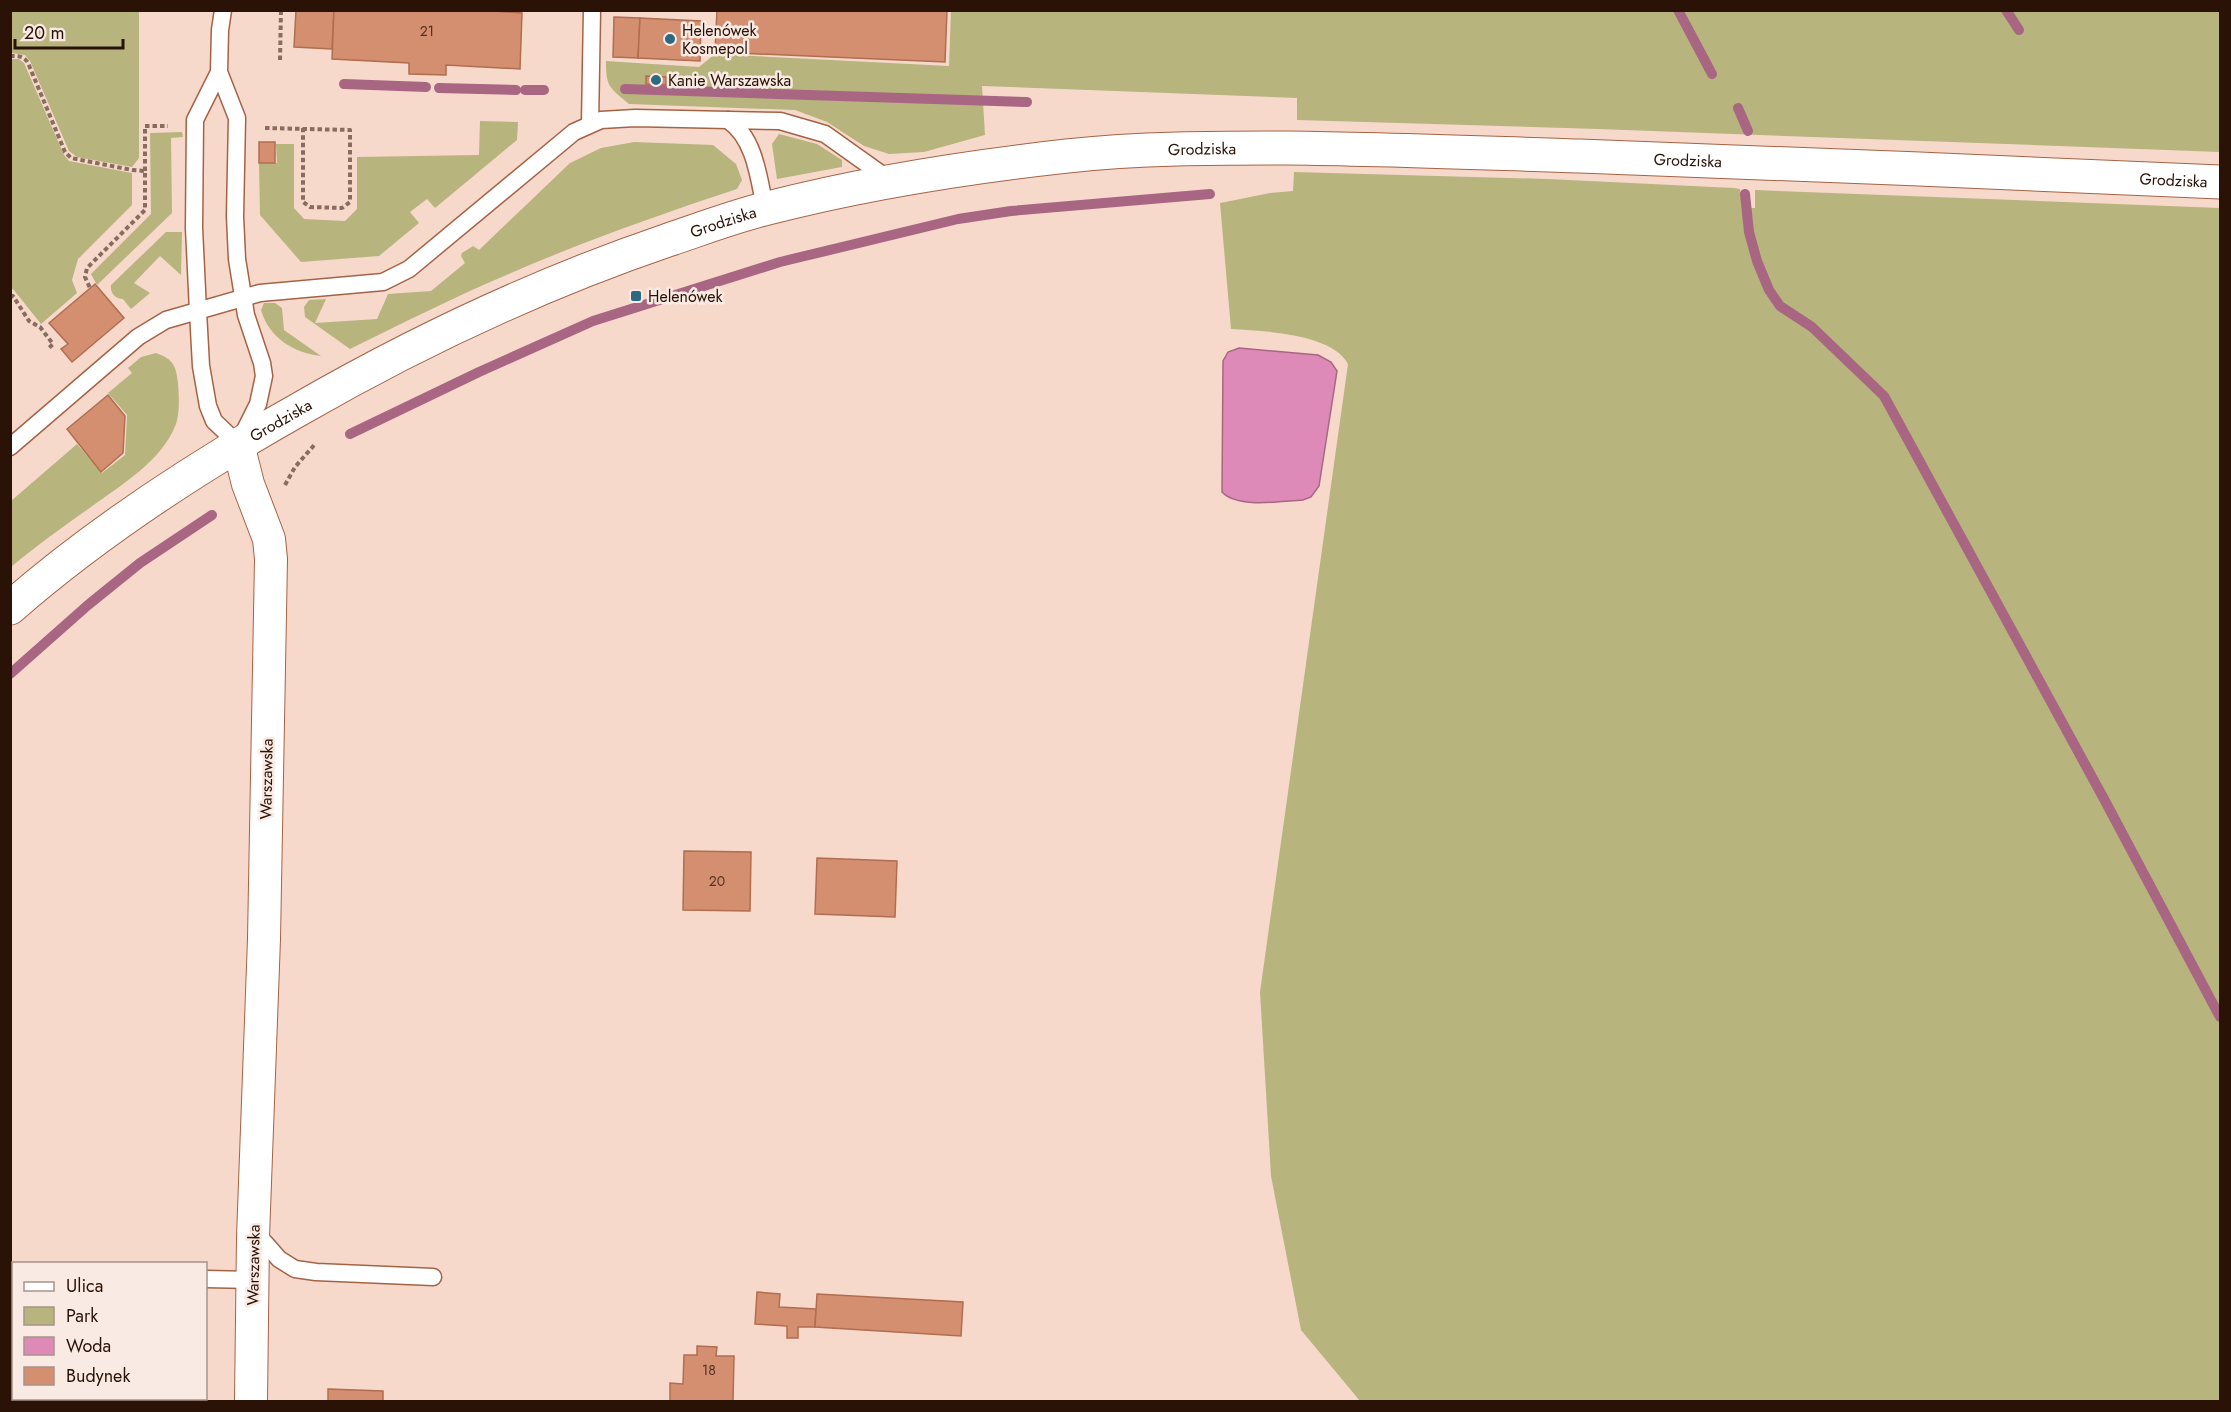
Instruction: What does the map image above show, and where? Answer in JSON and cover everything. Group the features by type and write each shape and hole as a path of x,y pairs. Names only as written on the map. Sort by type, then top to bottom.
{"main road":[{"name":"Grodziska","path":"238,444 348,381 466,321 548,285 629,254 765,208 961,170 1102,153 1272,148 1494,153 2220,182"},
{"path":"10,608 121,522 238,444"}],"street":[{"name":"Warszawska","path":"238,444 248,484 266,530 271,558 264,939 253,1237 251,1401"}],"lane":[{"path":"219,72 195,120 194,228 198,311 201,366 208,406 214,421 238,444 258,404 264,376 243,298 235,237 237,118 219,72 222,10"},
{"path":"590,124 592,10"},
{"path":"10,447 138,337 166,320 260,293 373,284 393,279 574,132 601,120 635,118 780,121 825,134 892,182"},
{"path":"728,120 735,125 748,143 765,208"},
{"path":"253,1237 265,1243 279,1260 295,1269 433,1277"},
{"path":"207,1279 253,1280"}],"path":[{"path":"280,60 281,10"},
{"path":"10,56 20,56 28,63 65,152 71,158 145,171"},
{"path":"90,288 85,277 87,268 145,210 145,126 173,126"},
{"path":"265,128 303,128 350,129 350,202 342,208 310,207 303,202 303,128"},
{"path":"10,297 13,296 29,321 40,327 53,344 49,348"},
{"path":"266,530 295,467 318,441"}],"green space":[{"path":"11,10 139,11 139,158 132,167 77,157 69,151 30,61 25,55 11,53"},
{"path":"951,11 2220,11 2220,152 1297,120 1297,98 982,86 985,135 924,152 889,154 864,146 827,122 795,110 629,104 613,90 608,82 606,61 699,67 715,54 949,66"},
{"path":"11,59 19,59 24,63 64,155 69,161 132,173 132,205 78,259 72,280 77,293 41,324 13,289 11,290"},
{"path":"480,121 518,122 517,140 435,208 427,199 410,212 419,223 379,256 301,262 260,215 259,163 277,163 276,144 294,144 294,208 304,219 345,221 357,209 357,157 479,155"},
{"path":"182,132 183,137 171,138 172,213 97,285 91,274 151,214 150,133"},
{"path":"779,134 817,144 842,160 842,167 777,179 772,144"},
{"path":"634,142 713,145 736,164 742,180 737,189 623,228 539,261 450,300 350,349 305,317 304,307 309,300 326,299 315,323 377,319 388,294 431,291 465,263 461,256 462,253 473,246 479,250 570,163 601,148"},
{"path":"1294,172 1548,179 1734,188 1740,189 1742,208 1755,208 1755,190 2220,208 2220,1401 1360,1401 1301,1330 1271,1176 1260,992 1348,364 1340,354 1312,340 1277,333 1231,329 1220,203 1293,191"},
{"path":"166,232 182,232 181,275 160,256 134,283 150,293 131,309 123,299 114,295 111,285"},
{"path":"264,303 275,303 282,308 284,330 321,356 292,348 276,336 261,310"},
{"path":"156,353 170,360 175,367 177,377 178,414 170,437 151,461 139,471 11,567 11,501 77,444 102,473 125,455 127,415 108,393 132,373 128,368 141,357"}],"water":[{"path":"1239,348 1318,355 1331,362 1337,371 1319,486 1311,497 1303,500 1249,502 1238,501 1222,492 1223,361 1228,352"}],"building":[{"path":"296,10 334,10 332,49 294,47"},
{"path":"334,10 479,10 522,13 520,69 446,65 446,75 409,74 409,63 332,59"},
{"path":"717,10 947,10 945,62 715,52"},
{"path":"614,17 640,18 638,58 613,57"},
{"name":"Helenówek Kosmepol","path":"640,18 701,21 700,61 638,58"},
{"name":"Kanie Warszawska","path":"646,76 666,77 666,85 646,84"},
{"path":"259,142 275,142 275,163 259,163"},
{"path":"95,284 124,318 72,362 61,349 68,344 49,323"},
{"path":"108,395 125,416 123,453 101,472 67,429"},
{"path":"684,851 751,852 750,911 683,910"},
{"path":"817,858 897,861 895,917 815,914"},
{"path":"757,1292 780,1294 779,1307 816,1309 815,1327 798,1327 798,1338 787,1338 787,1326 755,1324"},
{"path":"817,1294 963,1302 961,1336 815,1327"},
{"path":"697,1346 717,1347 716,1356 734,1356 733,1402 670,1402 670,1383 683,1384 684,1355 697,1355"},
{"path":"328,1389 383,1391 383,1402 328,1402"}],"waterway":[{"path":"1678,10 1712,74"},
{"path":"2006,10 2019,30"},
{"path":"344,84 426,87"},
{"path":"439,88 516,90"},
{"path":"625,89 1027,102"},
{"path":"525,90 544,90"},
{"path":"1738,108 1748,131"},
{"path":"350,434 479,372 593,321 780,262 958,219 1011,211 1210,194"},
{"path":"1745,194 1749,232 1757,261 1769,290 1780,306 1812,327 1884,396 2220,1017"},
{"path":"10,674 88,605 140,563 212,515"}],"place":[{"name":"Helenówek Kosmepol","path":"670,39"},
{"name":"Kanie Warszawska","path":"656,80"},
{"name":"Helenówek","path":"636,296"}]}
